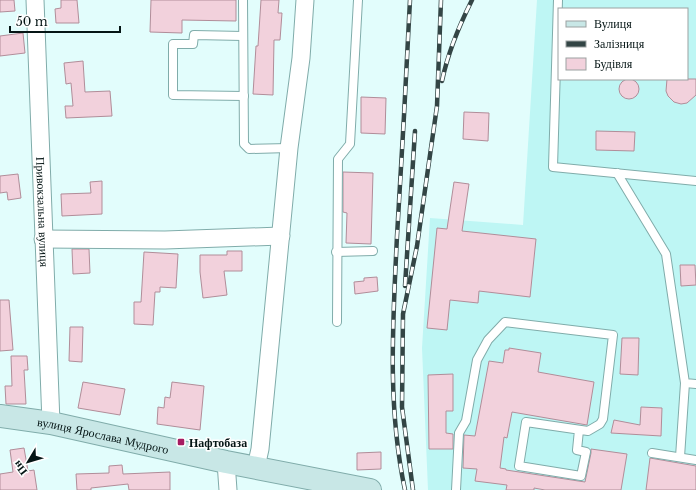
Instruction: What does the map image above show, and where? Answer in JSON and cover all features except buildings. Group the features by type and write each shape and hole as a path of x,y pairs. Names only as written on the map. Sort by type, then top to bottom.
{"main road":[{"name":"вулиця Ярослава Мудрого","path":"0,416 51,424 226,462 370,490"}],"street":[{"name":"Привокзальна вулиця","path":"35,0 51,424"},
{"path":"256,467 260,450 289,148 301,58 305,0"},
{"path":"43,239 165,240 281,236"},
{"path":"226,462 228,490"}],"lane":[{"path":"243,0 244,144 249,149 289,148"},
{"path":"336,322 338,159 350,144 358,0"},
{"path":"558,0 553,167 696,181"},
{"path":"243,36 194,35 194,44 173,44 173,95 244,96"},
{"path":"617,173 666,254 685,383 680,457"},
{"path":"336,252 374,251"},
{"path":"456,490 459,433 466,421 477,360 488,340 505,322 613,335 604,419 600,424 588,431 526,422 519,466 581,476 586,452 577,450 579,430"},
{"path":"685,383 696,384"},
{"path":"652,453 696,460"}],"shaded area":[{"path":"537,0 696,0 696,490 428,490 422,348 430,218 523,225"}],"railway":[{"path":"405,490 399,458 396,427 393,332 410,0"},
{"path":"413,490 402,407 403,314 417,246 437,106 441,0"},
{"path":"442,81 454,39 472,0"},
{"path":"405,286 415,131"}],"place":[{"name":"Нафтобаза","path":"181,442"}]}
